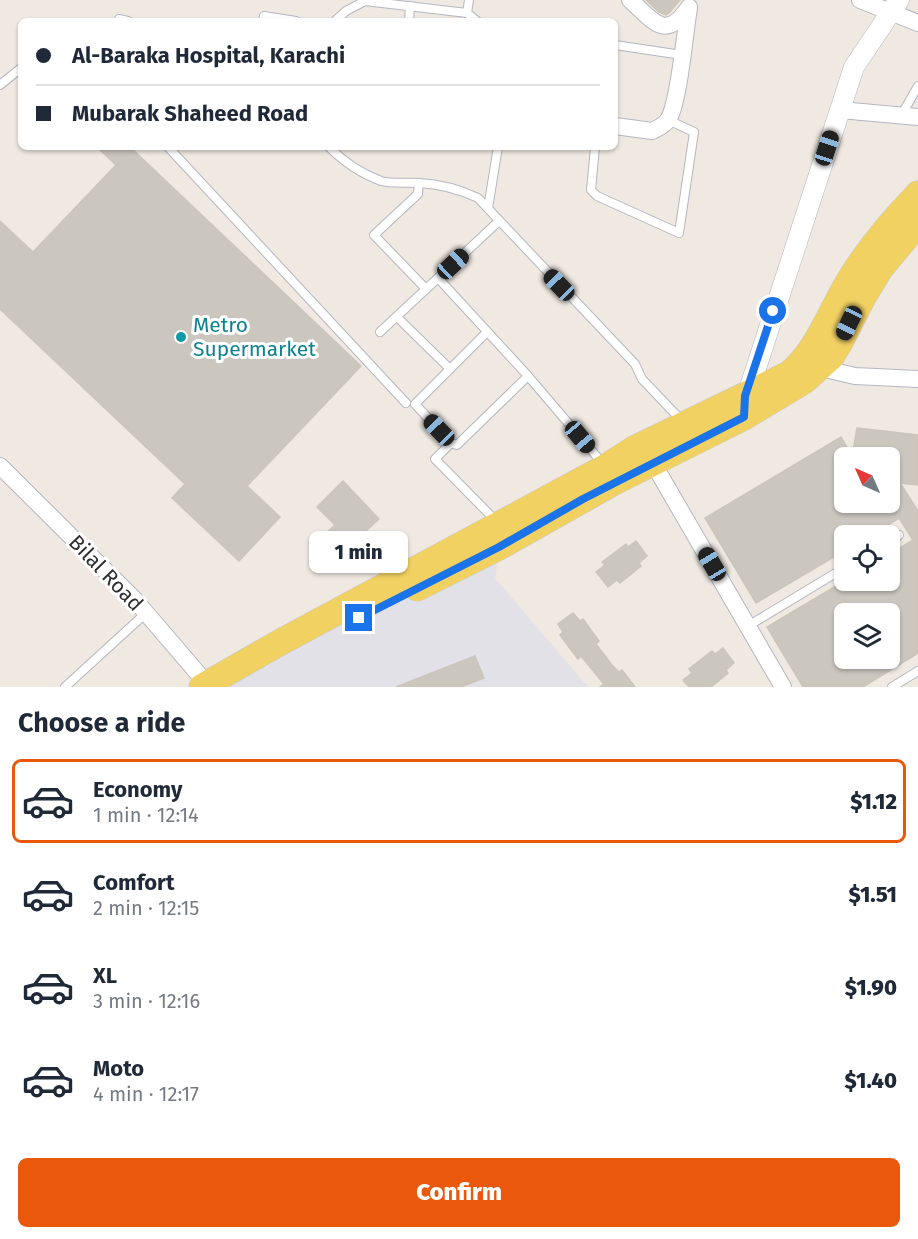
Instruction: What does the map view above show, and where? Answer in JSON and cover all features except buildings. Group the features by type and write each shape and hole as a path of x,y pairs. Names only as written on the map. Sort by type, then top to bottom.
{"main road":[{"path":"811,366 814,346 849,280 887,227 918,194"},
{"path":"205,686 279,643 684,423 778,398 811,366 839,344 880,269 918,223"},
{"path":"237,687 359,618 499,547 550,517 653,463 744,406"}],"street":[{"path":"630,0 656,24 664,26 676,24 692,4"},
{"path":"860,0 895,6 918,23"},
{"path":"618,126 652,131 668,120 672,111 692,4"},
{"path":"744,406 854,67 895,6"},
{"path":"840,110 918,117"},
{"path":"811,366 855,376 918,379"},
{"path":"653,463 783,687"},
{"name":"Bilal Road","path":"0,466 146,613 205,686"}],"lane":[{"path":"467,13 469,0"},
{"path":"338,18 365,1 467,13 473,18"},
{"path":"409,18 410,6"},
{"path":"618,45 682,55"},
{"path":"0,85 18,70"},
{"path":"901,116 918,86"},
{"path":"595,150 591,190 597,196 679,233 694,132 668,120"},
{"path":"171,150 406,404"},
{"path":"332,150 382,182 420,183 462,191 478,198 634,364 642,379 684,423"},
{"path":"488,208 498,150"},
{"path":"420,183 418,194 374,235 426,289"},
{"path":"380,332 499,221"},
{"path":"438,278 528,376 606,467"},
{"path":"397,316 450,369"},
{"path":"487,332 415,404 452,443 457,445 528,376"},
{"path":"452,443 435,459 499,524"},
{"path":"748,626 834,574"},
{"path":"65,687 146,613"},
{"path":"891,687 918,671"}],"shaded area":[{"path":"503,532 495,578 588,687 227,687"}],"place":[{"name":"Metro Supermarket","path":"181,337"}],"route":[{"path":"359,618 499,547 616,481 744,417 745,396 773,311"}]}
